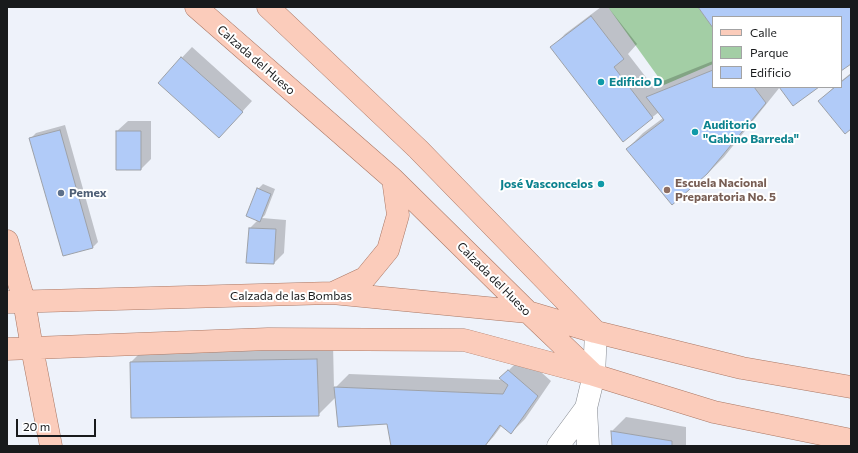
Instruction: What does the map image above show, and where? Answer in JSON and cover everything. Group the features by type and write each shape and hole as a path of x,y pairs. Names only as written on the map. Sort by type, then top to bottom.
{"main road":[{"name":"Calzada del Hueso","path":"196,7 393,179 594,375 714,412 851,440"},
{"path":"268,7 418,149 596,332 742,368 851,387"},
{"path":"332,293 365,278 388,250 398,215 393,179"},
{"path":"7,241 15,301 32,348 52,446"},
{"name":"Calzada de las Bombas","path":"15,301 332,293 528,312 596,332"},
{"path":"7,349 268,339 464,340 594,375"}],"street":[{"path":"588,446 586,408 594,375 596,332"},
{"path":"558,446 586,408"}],"green space":[{"path":"608,7 698,7 712,26 712,64 664,85"}],"building":[{"path":"698,7 851,7 851,64 842,70 842,16 712,16 712,27"},
{"name":"Edificio D","path":"591,16 624,59 614,67 653,118 623,142 550,47"},
{"path":"181,57 243,112 219,138 158,83"},
{"name":"Auditorio \"Gabino Barreda\"","path":"712,70 712,88 755,88 766,103 707,174 672,205 626,149 664,120 646,97"},
{"path":"851,74 851,129 845,134 818,101 834,88 842,88 842,81"},
{"path":"780,88 818,88 793,106"},
{"name":"Pemex","path":"60,130 93,248 63,256 29,138"},
{"path":"116,131 141,131 141,170 116,170"},
{"path":"257,188 271,194 260,222 246,216"},
{"path":"249,228 276,229 274,264 246,263"},
{"path":"317,359 319,416 131,418 130,362"},
{"path":"508,370 538,396 511,434 500,425 485,446 391,446 387,424 338,427 334,387 503,394 508,385 499,378"},
{"path":"611,431 672,441 672,446 612,446"}],"place":[{"name":"Edificio D","path":"601,82"},
{"name":"Auditorio \"Gabino Barreda\"","path":"695,132"},
{"name":"José Vasconcelos","path":"601,184"},
{"name":"Escuela Nacional Preparatoria No. 5","path":"667,190"},
{"name":"Pemex","path":"61,193"}]}
